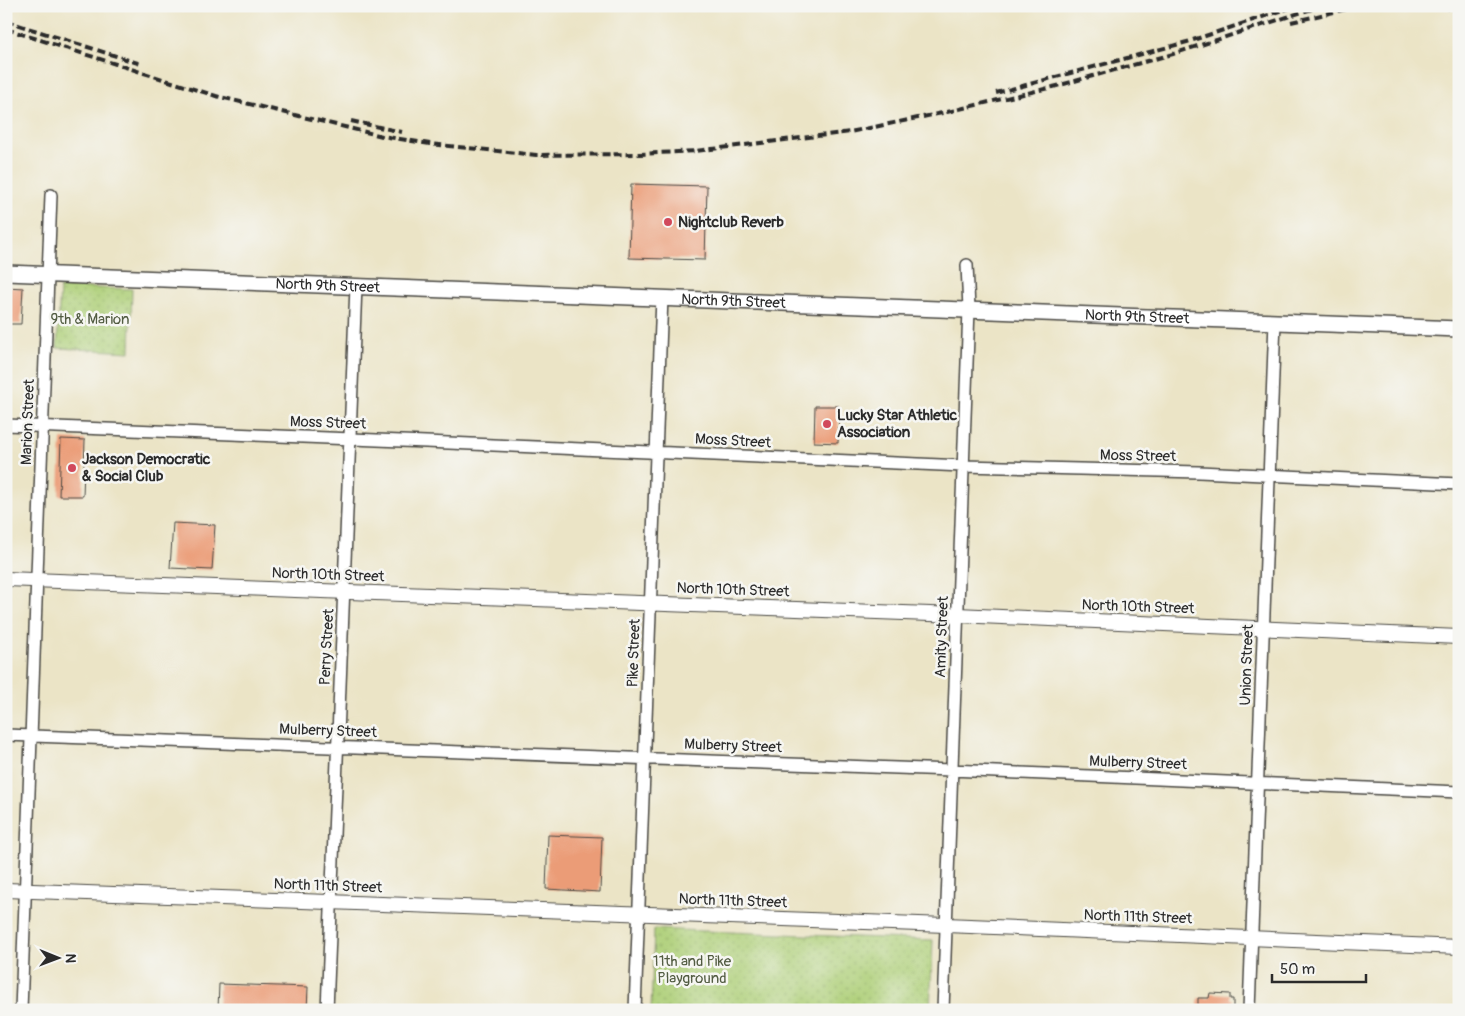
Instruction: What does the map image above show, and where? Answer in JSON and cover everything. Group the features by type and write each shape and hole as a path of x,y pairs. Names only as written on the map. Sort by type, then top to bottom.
{"main road":[{"name":"North 9th Street","path":"6,272 1459,329"}],"street":[{"name":"Marion Street","path":"21,1010 51,195"},
{"name":"Amity Street","path":"943,1010 969,309 967,264"},
{"name":"Perry Street","path":"327,1010 356,286"},
{"name":"Pike Street","path":"635,1010 662,297"},
{"name":"Union Street","path":"1249,1010 1275,321"},
{"name":"Moss Street","path":"6,425 963,466 1269,475 1459,484"},
{"name":"North 10th Street","path":"6,580 957,615 1459,637"},
{"name":"Mulberry Street","path":"6,735 951,770 1459,792"},
{"name":"North 11th Street","path":"6,890 946,925 1459,947"}],"green space":[{"name":"9th & Marion","path":"60,287 132,289 130,352 57,348"},
{"name":"11th and Pike Playground","path":"654,929 933,940 930,1010 651,1010"}],"building":[{"name":"Nightclub Reverb","path":"631,184 707,186 705,260 629,258"},
{"path":"6,287 23,288 21,324 6,324"},
{"name":"Lucky Star Athletic Association","path":"815,406 839,406 838,443 814,442"},
{"name":"Jackson Democratic & Social Club","path":"61,439 85,440 83,496 59,496"},
{"path":"173,523 215,525 212,570 170,568"},
{"path":"548,835 602,837 600,892 546,889"},
{"path":"219,984 308,987 307,1010 218,1010"},
{"path":"1210,993 1230,994 1230,999 1233,999 1233,1010 1198,1010 1198,998 1209,998"}],"railway":[{"path":"996,93 1187,42 1296,6"},
{"path":"6,29 216,96 382,136 430,144 536,155 640,154 696,151 850,132 947,112 1053,87 1173,54 1321,6"},
{"path":"1291,22 1360,6"},
{"path":"1442,6 1459,12"},
{"path":"6,21 141,64"},
{"path":"351,121 402,132"}],"place":[{"name":"Nightclub Reverb","path":"668,222"},
{"name":"Lucky Star Athletic Association","path":"827,424"},
{"name":"Jackson Democratic & Social Club","path":"72,468"}]}
